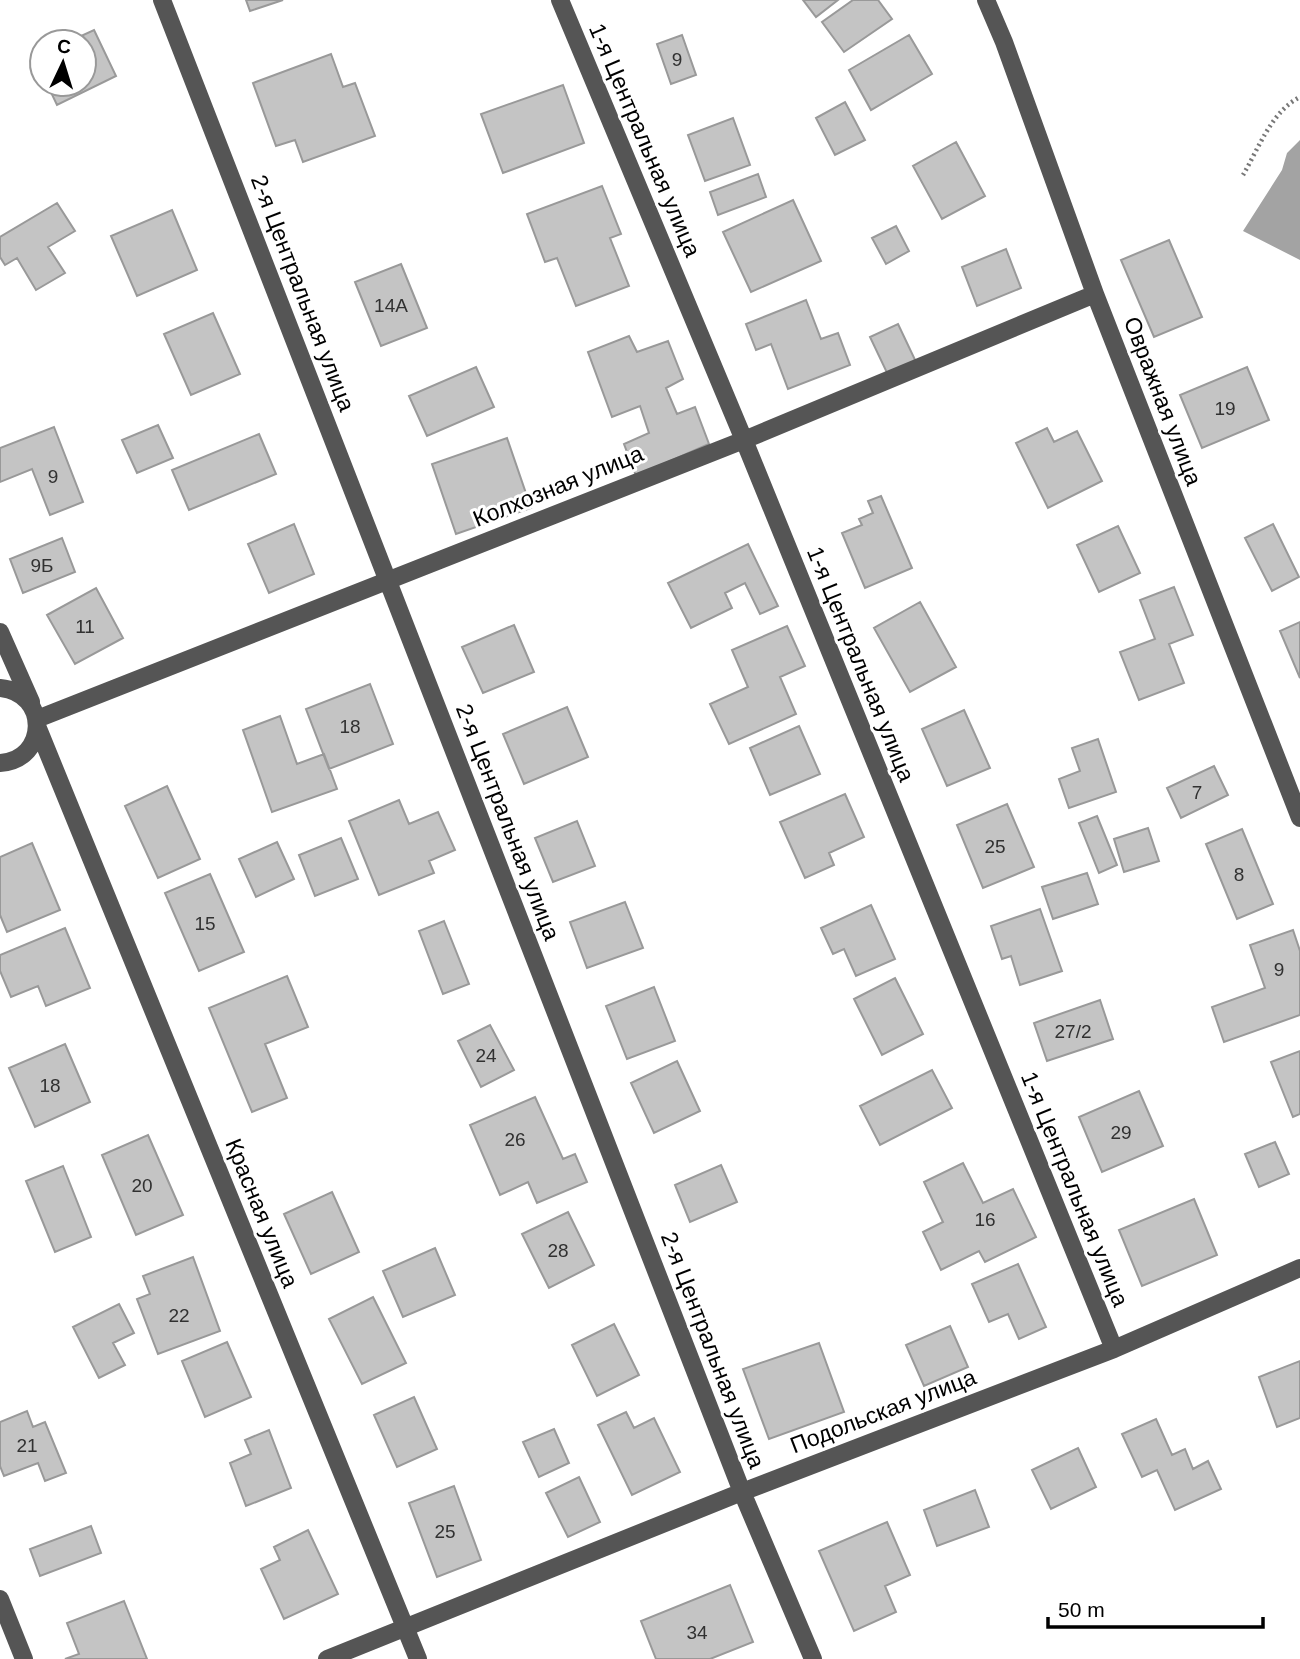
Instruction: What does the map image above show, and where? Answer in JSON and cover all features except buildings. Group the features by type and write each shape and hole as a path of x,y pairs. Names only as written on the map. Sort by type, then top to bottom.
{"street":[{"name":"2-я Центральная улица","path":"162,0 742,1492 813,1659"},
{"name":"1-я Центральная улица","path":"560,0 744,440 1114,1349"},
{"name":"Овражная улица","path":"986,0 995,9 1095,294 1300,818"},
{"name":"Колхозная улица","path":"35,717 744,440 1095,294"},
{"name":"Красная улица","path":"0,632 60,785 418,1659"},
{"path":"0,688 23,695 35,717 32,746 9,763 0,763"},
{"name":"Красная улица","path":"22,756 41,766 60,785"},
{"name":"Подольская улица","path":"327,1659 742,1492 1114,1349 1300,1268"},
{"path":"0,1599 24,1659"}],"path":[{"path":"1243,175 1276,116 1300,97"}],"shaded area":[{"path":"1300,140 1300,260 1243,231 1282,170 1287,153"}]}
